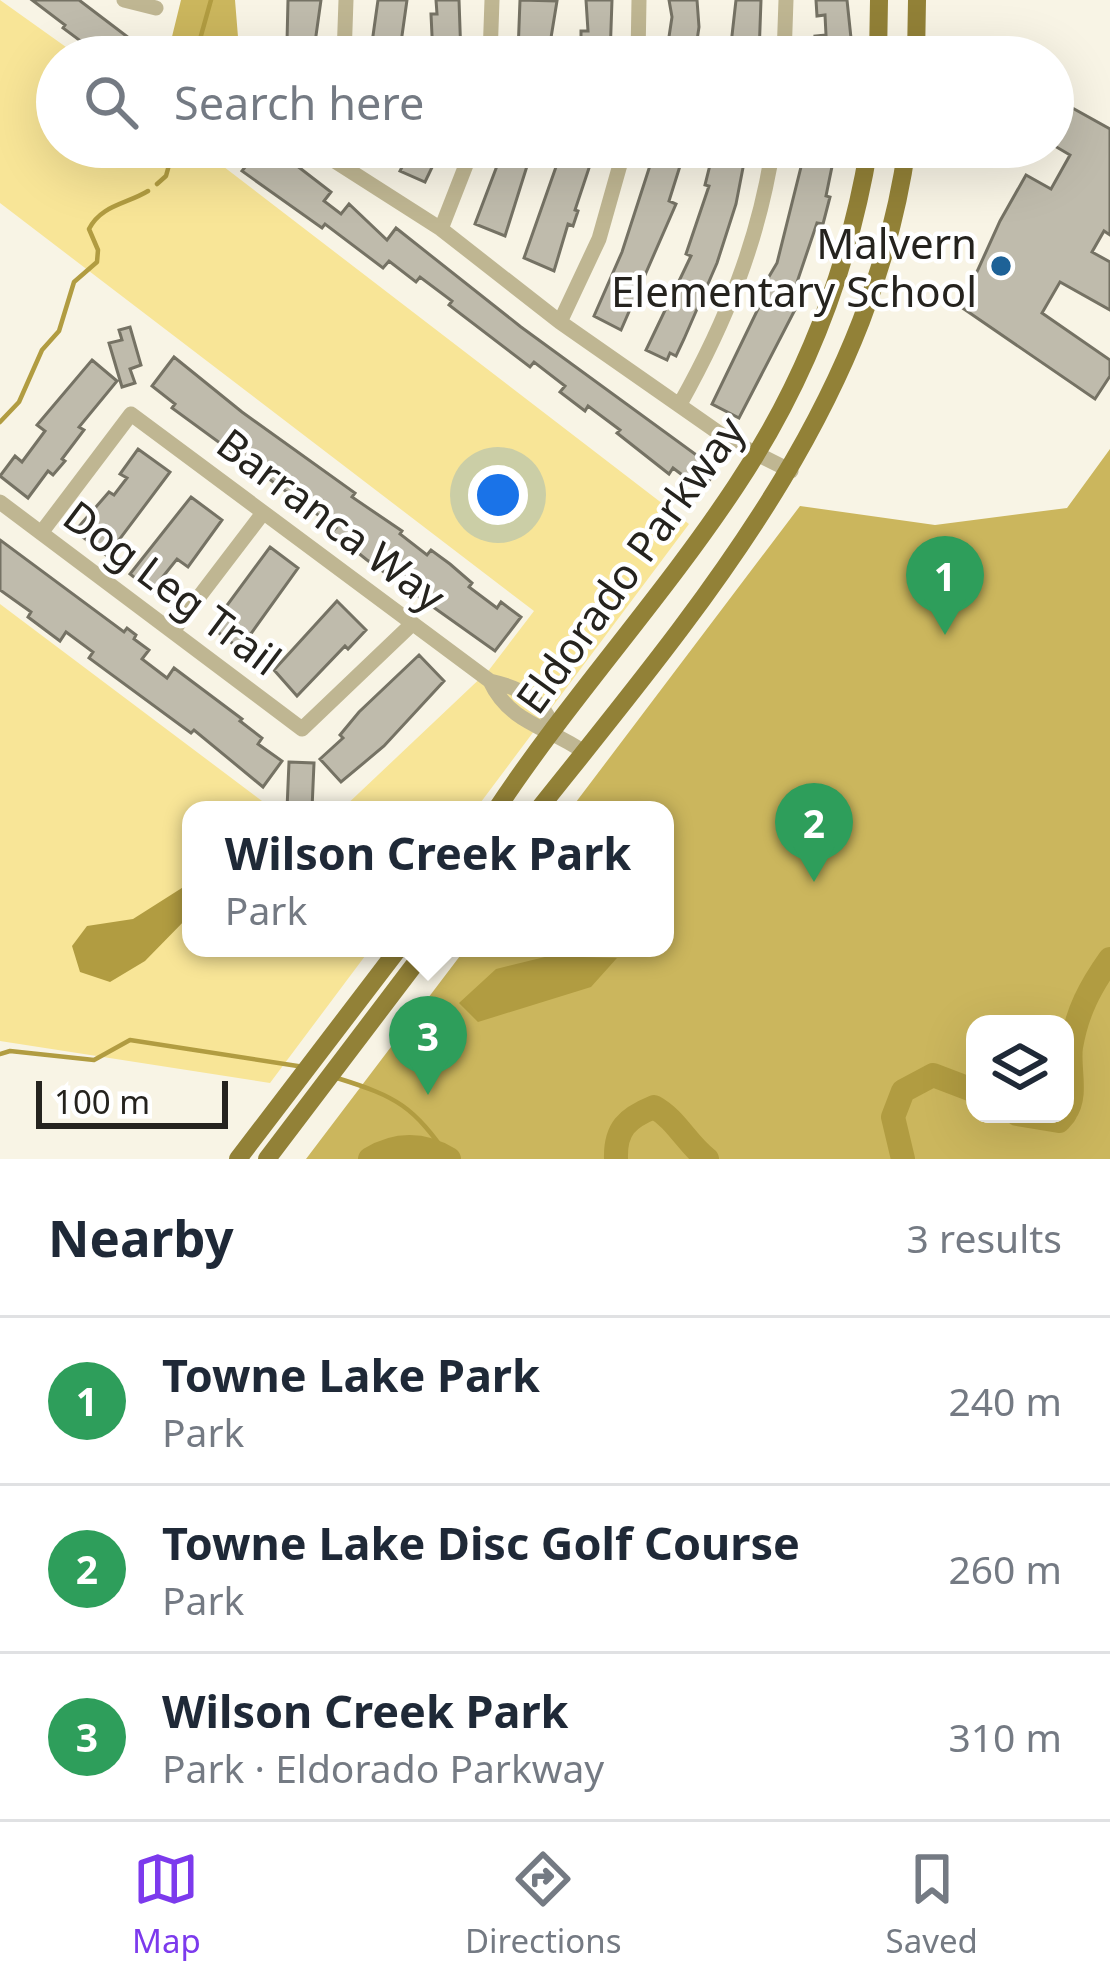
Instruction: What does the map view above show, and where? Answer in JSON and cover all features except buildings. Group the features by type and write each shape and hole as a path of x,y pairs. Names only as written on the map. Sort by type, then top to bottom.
{"main road":[{"path":"878,36 879,0"},
{"path":"916,36 917,0"},
{"name":"Eldorado Parkway","path":"503,801 756,456 794,386 822,320 865,168"},
{"name":"Eldorado Parkway","path":"545,801 733,556 790,471 830,395 869,299 902,168"},
{"path":"238,1159 392,957"},
{"path":"267,1159 420,957"}],"street":[{"path":"124,0 156,8"},
{"path":"345,36 346,0"},
{"path":"491,36 492,0"},
{"path":"638,36 639,0"},
{"path":"785,36 786,0"},
{"path":"345,168 441,229 560,322 756,456 790,471"},
{"path":"441,229 465,168"},
{"path":"560,322 599,239 620,168"},
{"path":"680,404 732,303 753,242 769,168"},
{"name":"Barranca Way","path":"41,533 131,414 490,681 513,686 548,710 554,730 584,752"},
{"name":"Dog Leg Trail","path":"0,502 302,729 412,624"},
{"path":"173,631 263,513"}],"shaded area":[{"path":"0,0 51,36 36,36 36,168 225,168 689,524 482,801 351,801 489,670 534,611 0,203"},
{"path":"181,0 235,0 238,36 172,36"},
{"path":"1110,449 1110,1159 306,1159 459,957 674,957 674,801 577,801 800,506 935,525 1067,508"},
{"path":"0,604 262,801 182,801 182,957 364,957 270,1083 0,1041"},
{"path":"182,888 182,923 145,961 110,982 80,972 72,946 87,926 133,919"},
{"path":"545,957 617,958 591,987 478,1022 459,1003 496,969"}],"waterway":[{"path":"201,36 211,0"},
{"path":"157,184 168,168"},
{"path":"0,422 19,402 42,350 59,331 74,282 97,262 98,250 89,229 94,221 148,191"},
{"path":"1074,1034 1090,990 1110,959"},
{"path":"0,1054 10,1051 94,1060 130,1040 304,1067"},
{"path":"903,1159 893,1117 903,1091 933,1075 966,1088"},
{"path":"337,1078 402,1106 450,1159"},
{"path":"616,1159 624,1126 654,1107 707,1159"},
{"path":"370,1159 410,1147 449,1159"}],"place":[{"name":"Malvern Elementary School","path":"1001,266"},
{"name":"Towne Lake Park","path":"945,635"},
{"name":"Towne Lake Disc Golf Course","path":"814,882"},
{"name":"Wilson Creek Park","path":"428,1095"}]}
